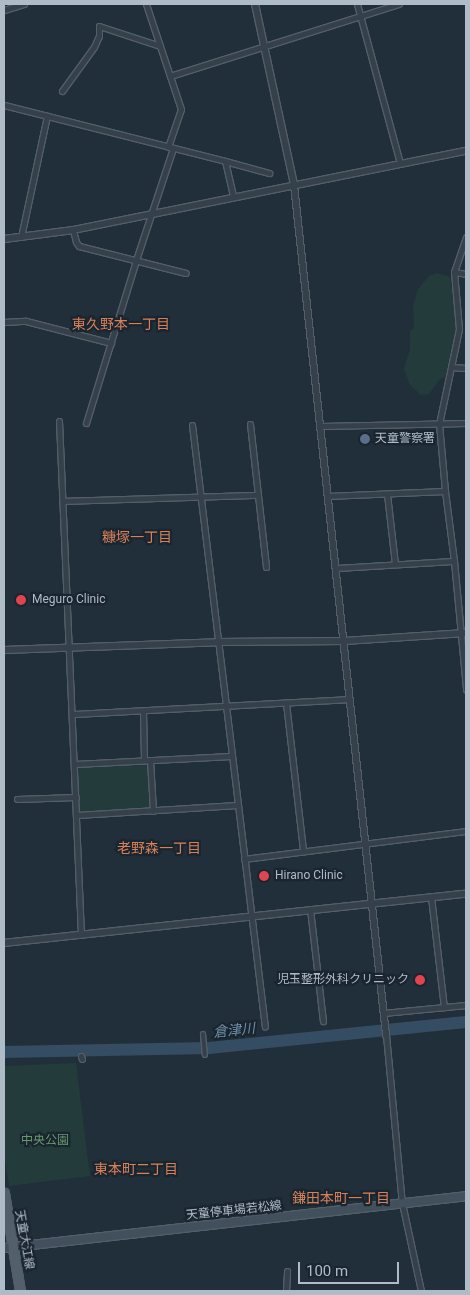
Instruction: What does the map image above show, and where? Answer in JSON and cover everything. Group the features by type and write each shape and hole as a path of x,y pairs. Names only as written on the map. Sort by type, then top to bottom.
{"main road":[{"name":"天童大江線","path":"4,1193 8,1248 20,1291"},
{"name":"天童停車場若松線","path":"8,1248 466,1196"}],"street":[{"path":"4,10 24,4"},
{"path":"86,423 151,215 181,109 146,4"},
{"path":"255,4 294,184 344,641 370,903 386,1036 402,1203 421,1291"},
{"path":"357,4 400,164"},
{"path":"170,76 398,4"},
{"path":"62,91 94,47 99,26 160,46"},
{"path":"4,105 269,173"},
{"path":"21,238 47,116"},
{"path":"4,239 73,230 151,215 466,150"},
{"path":"225,161 233,197"},
{"path":"73,230 79,246 186,273"},
{"path":"466,237 454,272 459,316 439,424 463,633 466,689"},
{"path":"454,272 466,274"},
{"path":"4,322 26,321 111,343"},
{"path":"451,367 466,368"},
{"path":"59,422 81,935"},
{"path":"321,426 466,423"},
{"path":"250,424 266,567"},
{"path":"192,425 265,1028"},
{"path":"327,496 446,491"},
{"path":"387,494 395,564"},
{"path":"63,501 200,495 258,495"},
{"path":"335,568 454,561"},
{"path":"4,650 218,642 344,641 463,633"},
{"path":"72,714 349,699"},
{"path":"286,703 303,850"},
{"path":"143,710 152,811"},
{"path":"75,764 231,756"},
{"path":"17,799 76,797"},
{"path":"77,815 237,805"},
{"path":"244,859 466,830"},
{"path":"4,943 466,894"},
{"path":"431,897 444,1008"},
{"path":"310,910 324,1021"},
{"path":"383,1015 466,1005"},
{"path":"203,1034 205,1056"},
{"path":"286,1291 287,1271"}],"green space":[{"path":"437,273 450,277 456,330 445,377 439,380 429,394 421,395 410,385 404,369 410,349 410,330 414,326 413,306 418,289 429,276"},
{"path":"149,761 151,809 78,812 76,764"},
{"name":"中央公園","path":"76,1063 90,1176 9,1186 4,1154 4,1066"}],"waterway":[{"name":"倉津川","path":"4,1052 209,1048 466,1022"}],"place":[{"name":"天童警察署","path":"365,439"},
{"name":"Meguro Clinic","path":"21,600"},
{"name":"Hirano Clinic","path":"264,876"},
{"name":"児玉整形外科クリニック","path":"420,980"}],"district":[{"name":"東久野本一丁目","path":"121,324"},
{"name":"糠塚一丁目","path":"137,537"},
{"name":"老野森一丁目","path":"159,848"},
{"name":"東本町二丁目","path":"136,1169"},
{"name":"鎌田本町一丁目","path":"341,1198"}]}
